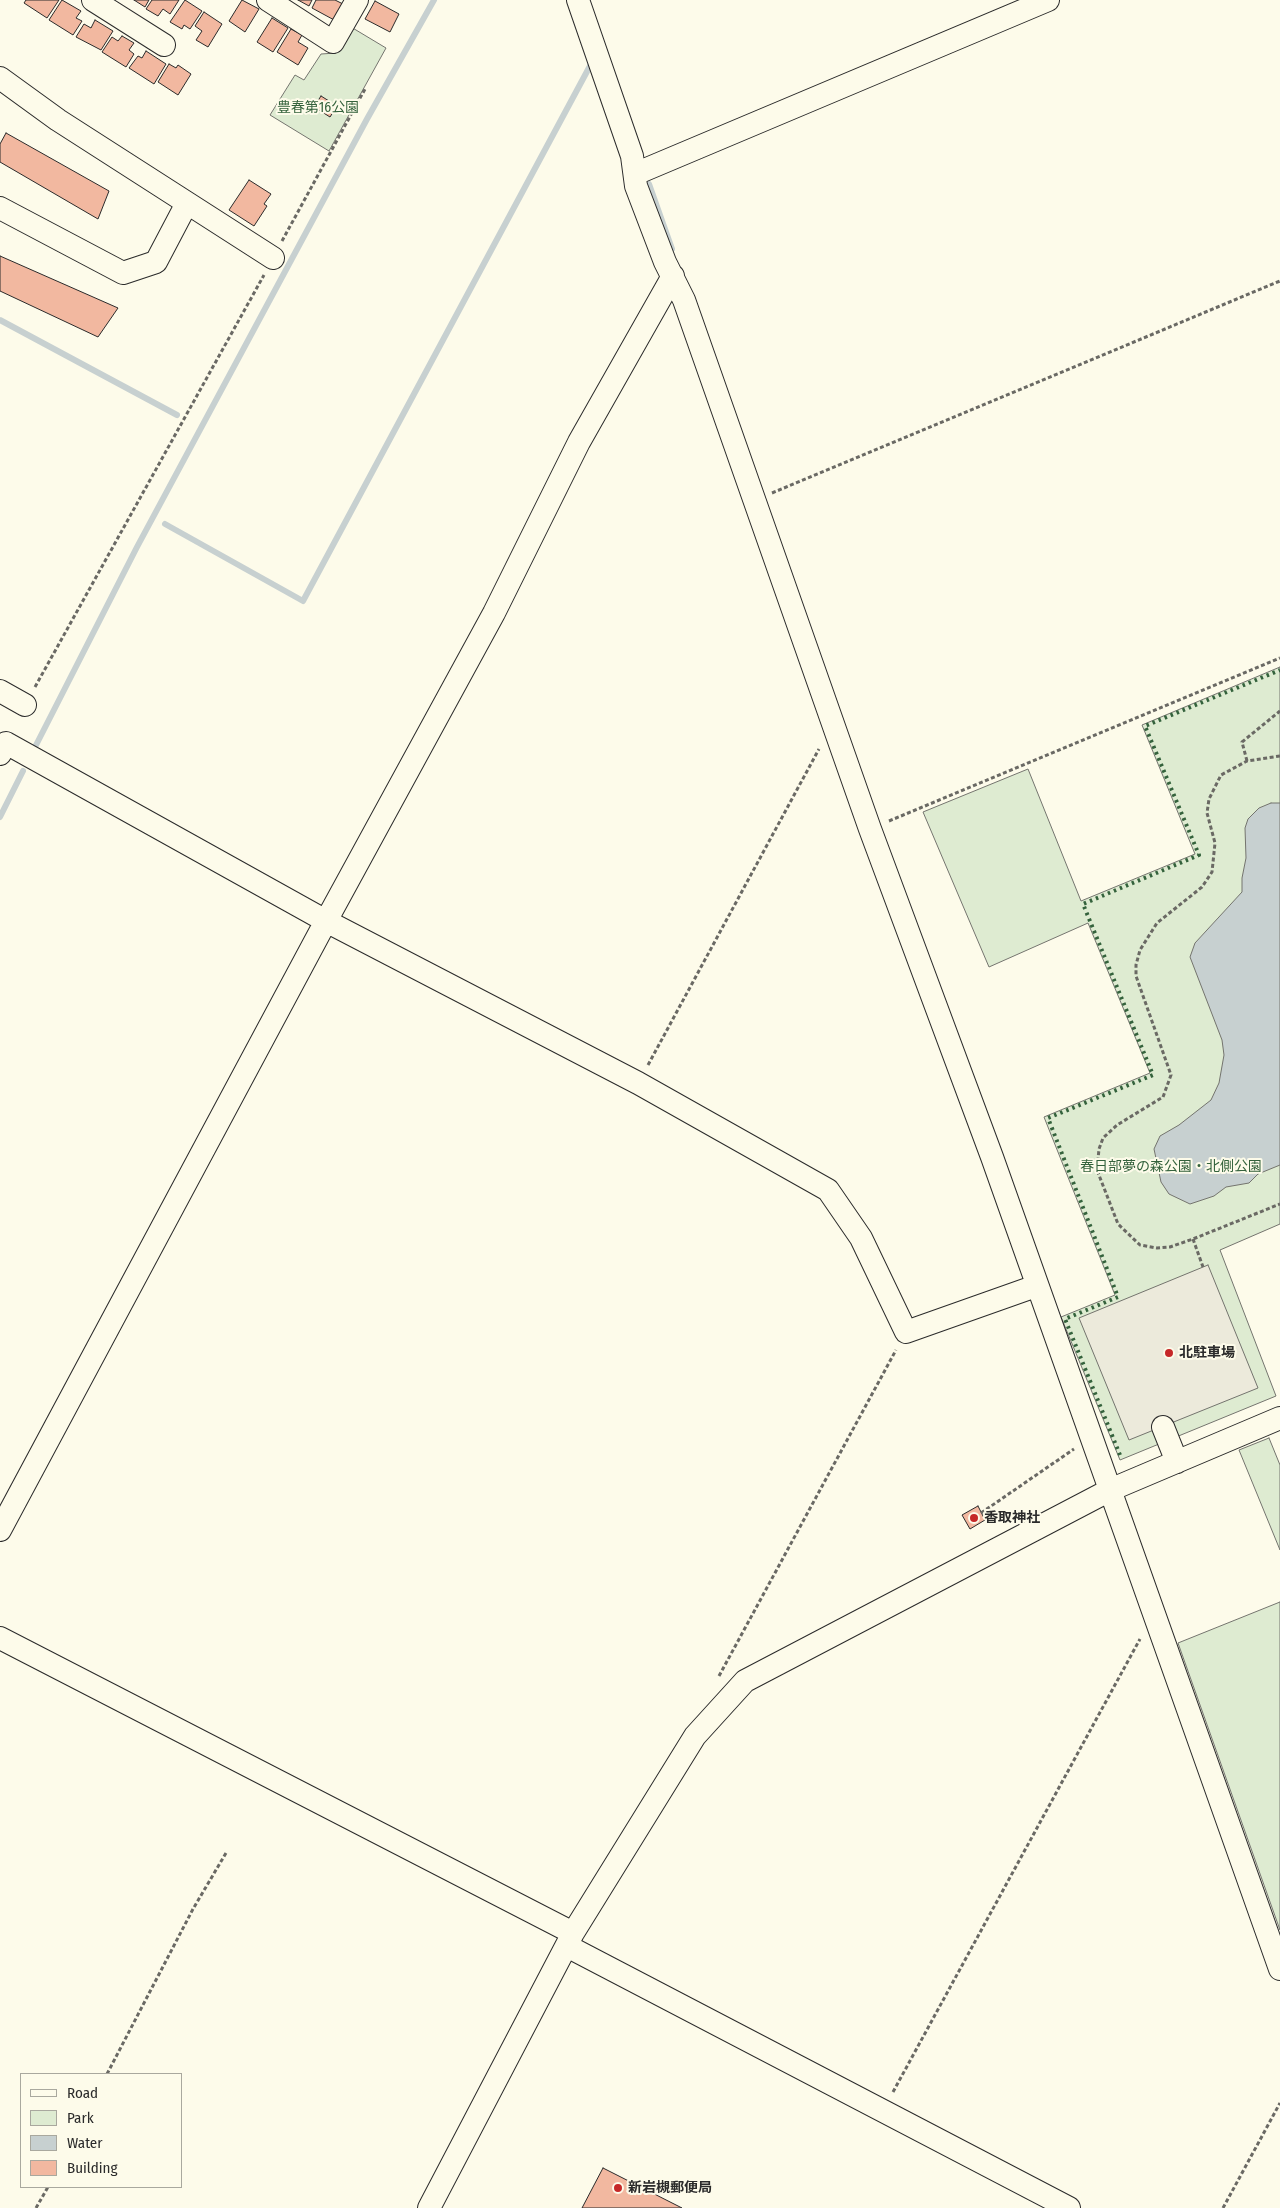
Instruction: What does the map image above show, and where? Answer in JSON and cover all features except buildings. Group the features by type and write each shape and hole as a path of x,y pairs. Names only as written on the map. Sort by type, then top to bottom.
{"street":[{"path":"93,0 164,45"},
{"path":"268,0 333,42 357,0"},
{"path":"578,0 632,156 640,195 684,300 753,501 870,829 992,1157 1036,1286 1154,1612 1280,1970"},
{"path":"635,174 1048,0"},
{"path":"0,78 58,120 226,230 273,258"},
{"path":"0,208 123,273 156,262 187,203"},
{"path":"0,1530 326,921 494,613 579,442 673,276"},
{"path":"0,691 25,705"},
{"path":"0,754 6,743 326,921 638,1083 828,1190 861,1238 906,1332 1036,1286"},
{"path":"429,2208 570,1940 695,1736 745,1681 1110,1490 1280,1418"},
{"path":"1163,1427 1177,1462"},
{"path":"0,1638 570,1940 883,2111 1069,2208"}],"path":[{"path":"25,705 365,90"},
{"path":"753,501 1280,281"},
{"path":"870,829 1280,658"},
{"path":"1247,761 1242,742 1280,710"},
{"path":"638,1083 833,724"},
{"path":"1280,756 1247,761 1221,775 1209,799 1207,813 1215,842 1212,872 1202,887 1157,923 1140,950 1136,965 1136,976 1168,1062 1171,1075 1163,1097 1116,1126 1103,1138 1099,1148 1097,1170 1118,1224 1140,1244 1157,1248 1170,1247 1193,1240 1280,1204"},
{"path":"1193,1240 1203,1267"},
{"path":"718,1678 906,1332"},
{"path":"981,1513 1091,1438"},
{"path":"883,2111 1154,1612"},
{"path":"108,2073 193,1909 226,1853"},
{"path":"1223,2208 1280,2104"},
{"path":"36,2208 47,2188"}],"green space":[{"name":"豊春第16公園","path":"351,27 386,48 329,151 270,115 295,75 304,80 321,54 336,53"},
{"name":"春日部夢の森公園・北側公園","path":"1280,667 1280,1224 1220,1250 1276,1396 1120,1460 1061,1317 1115,1295 1044,1117 1150,1073 1088,923 989,967 923,812 1028,769 1081,901 1195,854 1142,725"},
{"path":"1269,1438 1280,1465 1280,1550 1239,1450"},
{"path":"1280,1602 1280,1930 1178,1643"}],"shaded area":[{"name":"北駐車場","path":"1208,1265 1258,1388 1129,1440 1079,1318"}],"water":[{"path":"1271,803 1280,803 1280,1165 1258,1174 1249,1183 1226,1187 1214,1196 1190,1204 1169,1194 1161,1182 1154,1149 1160,1136 1179,1125 1211,1100 1219,1083 1224,1055 1222,1040 1190,957 1195,943 1242,892 1242,878 1246,858 1245,828 1248,819 1259,808"}],"waterway":[{"path":"32,753 137,547 367,119 434,0"},
{"path":"165,524 303,601 591,64"},
{"path":"649,184 672,249"},
{"path":"0,320 177,415"},
{"path":"0,817 23,771"}],"hedge":[{"path":"1120,1455 1065,1319 1118,1297 1048,1118 1153,1075 1083,904 1199,855 1145,726 1280,670"}],"place":[{"name":"北駐車場","path":"1169,1353"},
{"name":"香取神社","path":"974,1518"},
{"name":"新岩槻郵便局","path":"618,2188"}]}
